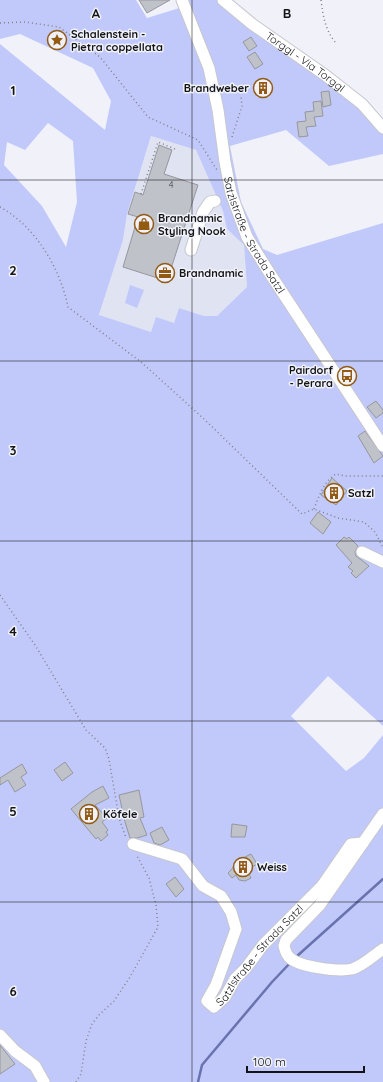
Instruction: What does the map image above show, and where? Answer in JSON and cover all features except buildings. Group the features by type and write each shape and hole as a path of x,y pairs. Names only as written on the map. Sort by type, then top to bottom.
{"street":[{"name":"Satzlstraße - Strada Satzl","path":"182,0 209,68 218,110 222,144 231,194 247,237 266,269 383,446"},
{"name":"Torggl - Via Torggl","path":"223,0 252,24 325,75 362,104 383,128"},
{"path":"191,250 203,212 210,202 215,200"},
{"path":"362,552 383,562"},
{"name":"Satzlstraße - Strada Satzl","path":"383,814 319,906 286,940 285,951 295,962 320,968 352,969 364,963 383,948"},
{"name":"Satzlstraße - Strada Satzl","path":"132,844 182,860 203,886 221,896 231,912 236,929 216,985 206,1001 214,1007 226,998 235,979 246,968 263,945 322,886 351,844 363,843"},
{"path":"0,1035 15,1051 35,1066 44,1082"}],"path":[{"path":"321,0 323,17 328,33 335,42"},
{"path":"0,23 25,22 59,27 100,57 148,117 198,140 220,175"},
{"path":"222,144 229,141 232,136 242,106 241,96"},
{"path":"141,194 158,142 175,149"},
{"path":"0,207 20,221 35,237 64,287 68,307 147,367 204,419 302,514 314,509 338,518 364,522 375,532 383,548"},
{"path":"314,509 319,494 330,477 336,474 345,476 383,476"},
{"path":"0,595 35,645 86,730 105,748 110,759 119,818 126,838 132,844 149,878 156,905 158,927 114,1001 92,1024 86,1041 81,1074 76,1082"}],"shaded area":[{"path":"0,0 136,0 147,18 189,5 188,0 223,0 383,128 383,154 329,166 286,130 230,146 241,202 263,249 277,255 383,223 383,726 328,676 291,716 346,771 364,758 383,735 383,1082 0,1082 0,44 105,130 111,101 93,68 20,34 0,39","holes":["48,123 73,141 77,202 66,247 42,206 4,165 7,142 25,150","151,136 196,150 223,211 227,229 244,245 247,287 217,316 204,316 179,308 174,323 156,317 151,332 99,315 123,240 127,214"]},
{"path":"151,136 196,150 223,211 227,229 244,245 247,287 217,316 204,316 179,308 174,323 151,332 99,316 123,240 127,214"},
{"path":"130,285 144,290 137,308 125,303"}],"waterway":[{"path":"296,957 383,879"},
{"path":"198,1082 202,1065 272,982 291,962"}],"place":[{"name":"Schalenstein - Pietra coppellata","path":"57,40"},
{"name":"Brandweber","path":"263,88"},
{"name":"Brandnamic Styling Nook","path":"144,224"},
{"name":"Brandnamic","path":"165,273"},
{"name":"Pairdorf - Perara","path":"347,376"},
{"name":"Satzl","path":"334,493"},
{"name":"Köfele","path":"89,814"},
{"name":"Weiss","path":"243,867"}]}
